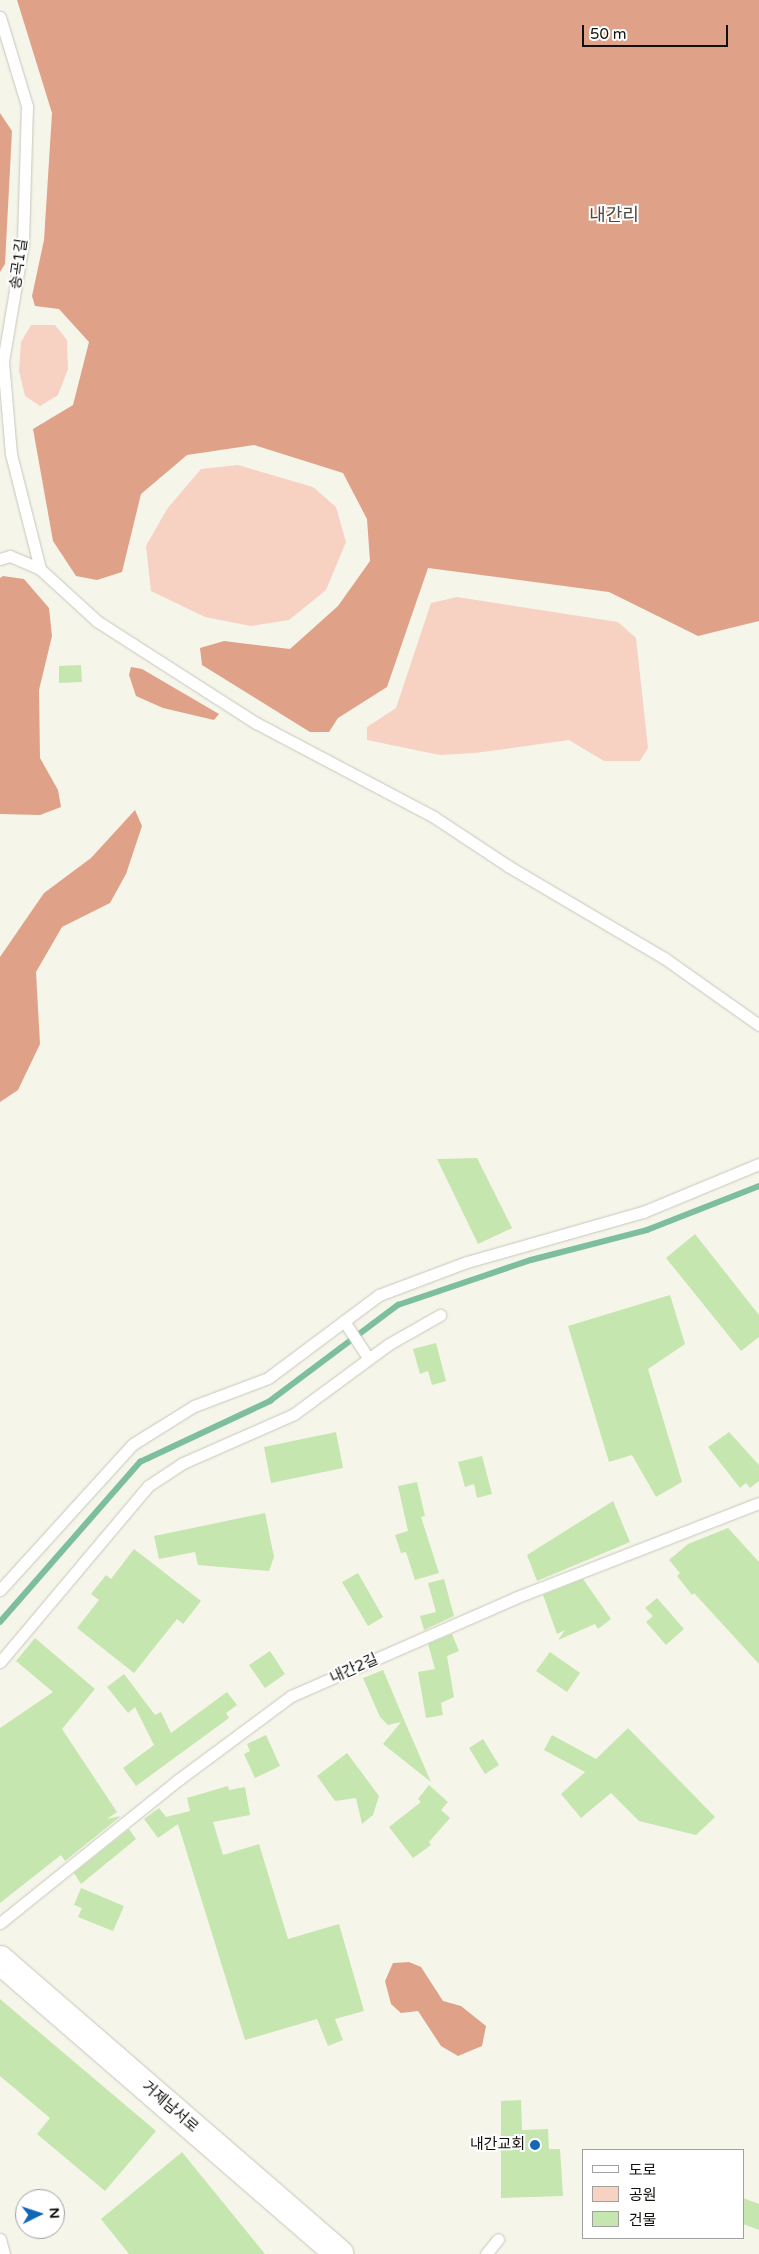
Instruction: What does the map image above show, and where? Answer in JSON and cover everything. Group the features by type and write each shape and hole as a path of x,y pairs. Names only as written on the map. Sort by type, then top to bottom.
{"main road":[{"name":"거제남서로","path":"0,1960 340,2254"}],"lane":[{"name":"송곡1길","path":"0,17 27,106 23,242 3,361 11,454 40,569"},
{"path":"0,559 10,556 40,569 97,621 256,723 434,817 508,866 664,958 759,1025"},
{"path":"0,1590 133,1444 194,1406 268,1378 344,1321 388,1292 467,1262 644,1212 759,1164"},
{"path":"0,1662 148,1486 183,1463 294,1414 369,1359 440,1315"},
{"path":"344,1321 369,1359"},
{"name":"내간2길","path":"0,1923 178,1780 292,1696 515,1598 759,1503"},
{"path":"0,2239 4,2254"},
{"path":"486,2254 498,2239"}],"green space":[{"path":"31,325 55,325 67,340 68,369 58,395 40,406 25,396 19,371 21,342"},
{"path":"238,465 313,487 336,507 346,542 326,590 289,620 251,626 205,617 151,591 146,546 167,509 201,469"},
{"path":"457,597 618,622 636,638 648,748 640,761 604,761 569,740 475,753 440,755 367,740 367,727 396,708 431,603"}],"shaded area":[{"path":"17,0 759,0 759,621 698,636 609,592 428,568 387,687 338,718 329,732 310,732 202,665 200,648 224,641 290,649 338,606 370,561 367,519 343,473 254,445 187,455 141,494 122,572 97,580 76,576 53,541 33,429 73,405 89,342 59,309 35,306 32,296 44,240 52,113"},
{"path":"0,113 12,131 5,264 0,272"},
{"path":"3,576 24,579 49,608 52,636 39,690 40,758 58,790 61,807 40,815 0,814 0,578"},
{"path":"131,667 142,669 219,714 214,720 163,708 136,696 129,675"},
{"path":"135,810 142,826 126,874 110,903 62,927 36,972 40,1044 18,1090 0,1102 0,957 44,893 91,858"},
{"path":"409,1962 421,1967 443,2001 461,2006 486,2026 482,2046 458,2056 441,2046 418,2011 401,2013 391,2004 385,1981 393,1963"}],"building":[{"path":"81,665 82,682 59,683 59,666"},
{"path":"477,1158 512,1228 478,1244 437,1159"},
{"path":"695,1234 759,1315 759,1337 741,1351 666,1258"},
{"path":"670,1295 685,1344 648,1369 682,1482 656,1497 632,1455 609,1462 568,1326"},
{"path":"436,1343 446,1381 432,1385 428,1371 420,1374 413,1349"},
{"path":"336,1432 343,1468 271,1483 264,1447"},
{"path":"729,1432 759,1465 759,1481 750,1488 746,1483 740,1488 708,1447"},
{"path":"482,1456 492,1494 477,1498 474,1484 465,1487 458,1462"},
{"path":"417,1482 425,1516 421,1517 439,1573 415,1580 406,1552 401,1553 395,1535 408,1531 398,1486"},
{"path":"613,1501 630,1542 537,1581 527,1555"},
{"path":"265,1513 274,1557 269,1571 198,1565 195,1552 159,1559 154,1536"},
{"path":"728,1528 759,1562 759,1664 694,1593 692,1595 677,1576 680,1573 669,1560 688,1544"},
{"path":"134,1549 201,1601 183,1624 177,1619 134,1673 77,1628 99,1600 91,1594 106,1575 111,1579"},
{"path":"358,1573 383,1617 368,1626 342,1582"},
{"path":"444,1579 454,1616 424,1630 420,1616 436,1612 428,1583"},
{"path":"583,1579 611,1619 598,1629 595,1624 558,1640 565,1630 557,1634 543,1595"},
{"path":"657,1598 684,1629 666,1645 646,1622 653,1616 645,1608"},
{"path":"452,1634 459,1651 447,1656 454,1697 441,1703 443,1715 426,1718 418,1672 435,1669 428,1644"},
{"path":"35,1638 95,1689 62,1729 117,1812 107,1819 121,1816 65,1861 61,1855 0,1903 0,1728 53,1692 16,1661"},
{"path":"270,1651 285,1674 265,1688 249,1665"},
{"path":"550,1652 580,1673 567,1692 536,1671"},
{"path":"383,1670 431,1782 383,1744 401,1722 388,1725 380,1717 363,1678"},
{"path":"124,1674 155,1715 161,1712 171,1733 227,1692 237,1705 226,1713 229,1718 136,1786 123,1768 154,1745 135,1707 128,1713 107,1687"},
{"path":"628,1728 715,1817 696,1835 639,1821 611,1793 581,1818 561,1794 585,1772 544,1750 552,1735 596,1759"},
{"path":"266,1735 280,1766 255,1778 244,1754 250,1751 247,1744"},
{"path":"483,1739 499,1765 485,1774 469,1748"},
{"path":"347,1753 379,1796 373,1815 362,1824 356,1798 335,1801 317,1776"},
{"path":"429,1785 448,1802 441,1810 450,1818 429,1842 431,1845 413,1858 389,1827 421,1802 418,1799"},
{"path":"228,1786 229,1790 245,1787 250,1815 213,1822 223,1855 259,1844 288,1939 339,1924 364,2011 335,2019 343,2040 328,2046 317,2019 245,2040 178,1824 158,1838 144,1819 159,1808 166,1817 190,1811 187,1798"},
{"path":"129,1829 136,1839 81,1884 74,1873"},
{"path":"81,1888 124,1906 113,1931 78,1917 82,1908 74,1905"},
{"path":"0,1999 156,2131 105,2191 37,2134 50,2118 0,2076"},
{"name":"내간교회","path":"521,2100 522,2130 548,2129 549,2149 560,2149 563,2196 501,2198 501,2101"},
{"path":"182,2152 265,2254 129,2254 101,2219"},
{"path":"744,2198 759,2204 759,2230 744,2224"}],"waterway":[{"path":"0,1622 140,1462 270,1401 398,1305 531,1260 647,1230 759,1186"}],"place":[{"name":"내간교회","path":"535,2145"}],"district":[{"name":"내간리","path":"614,215"}]}
